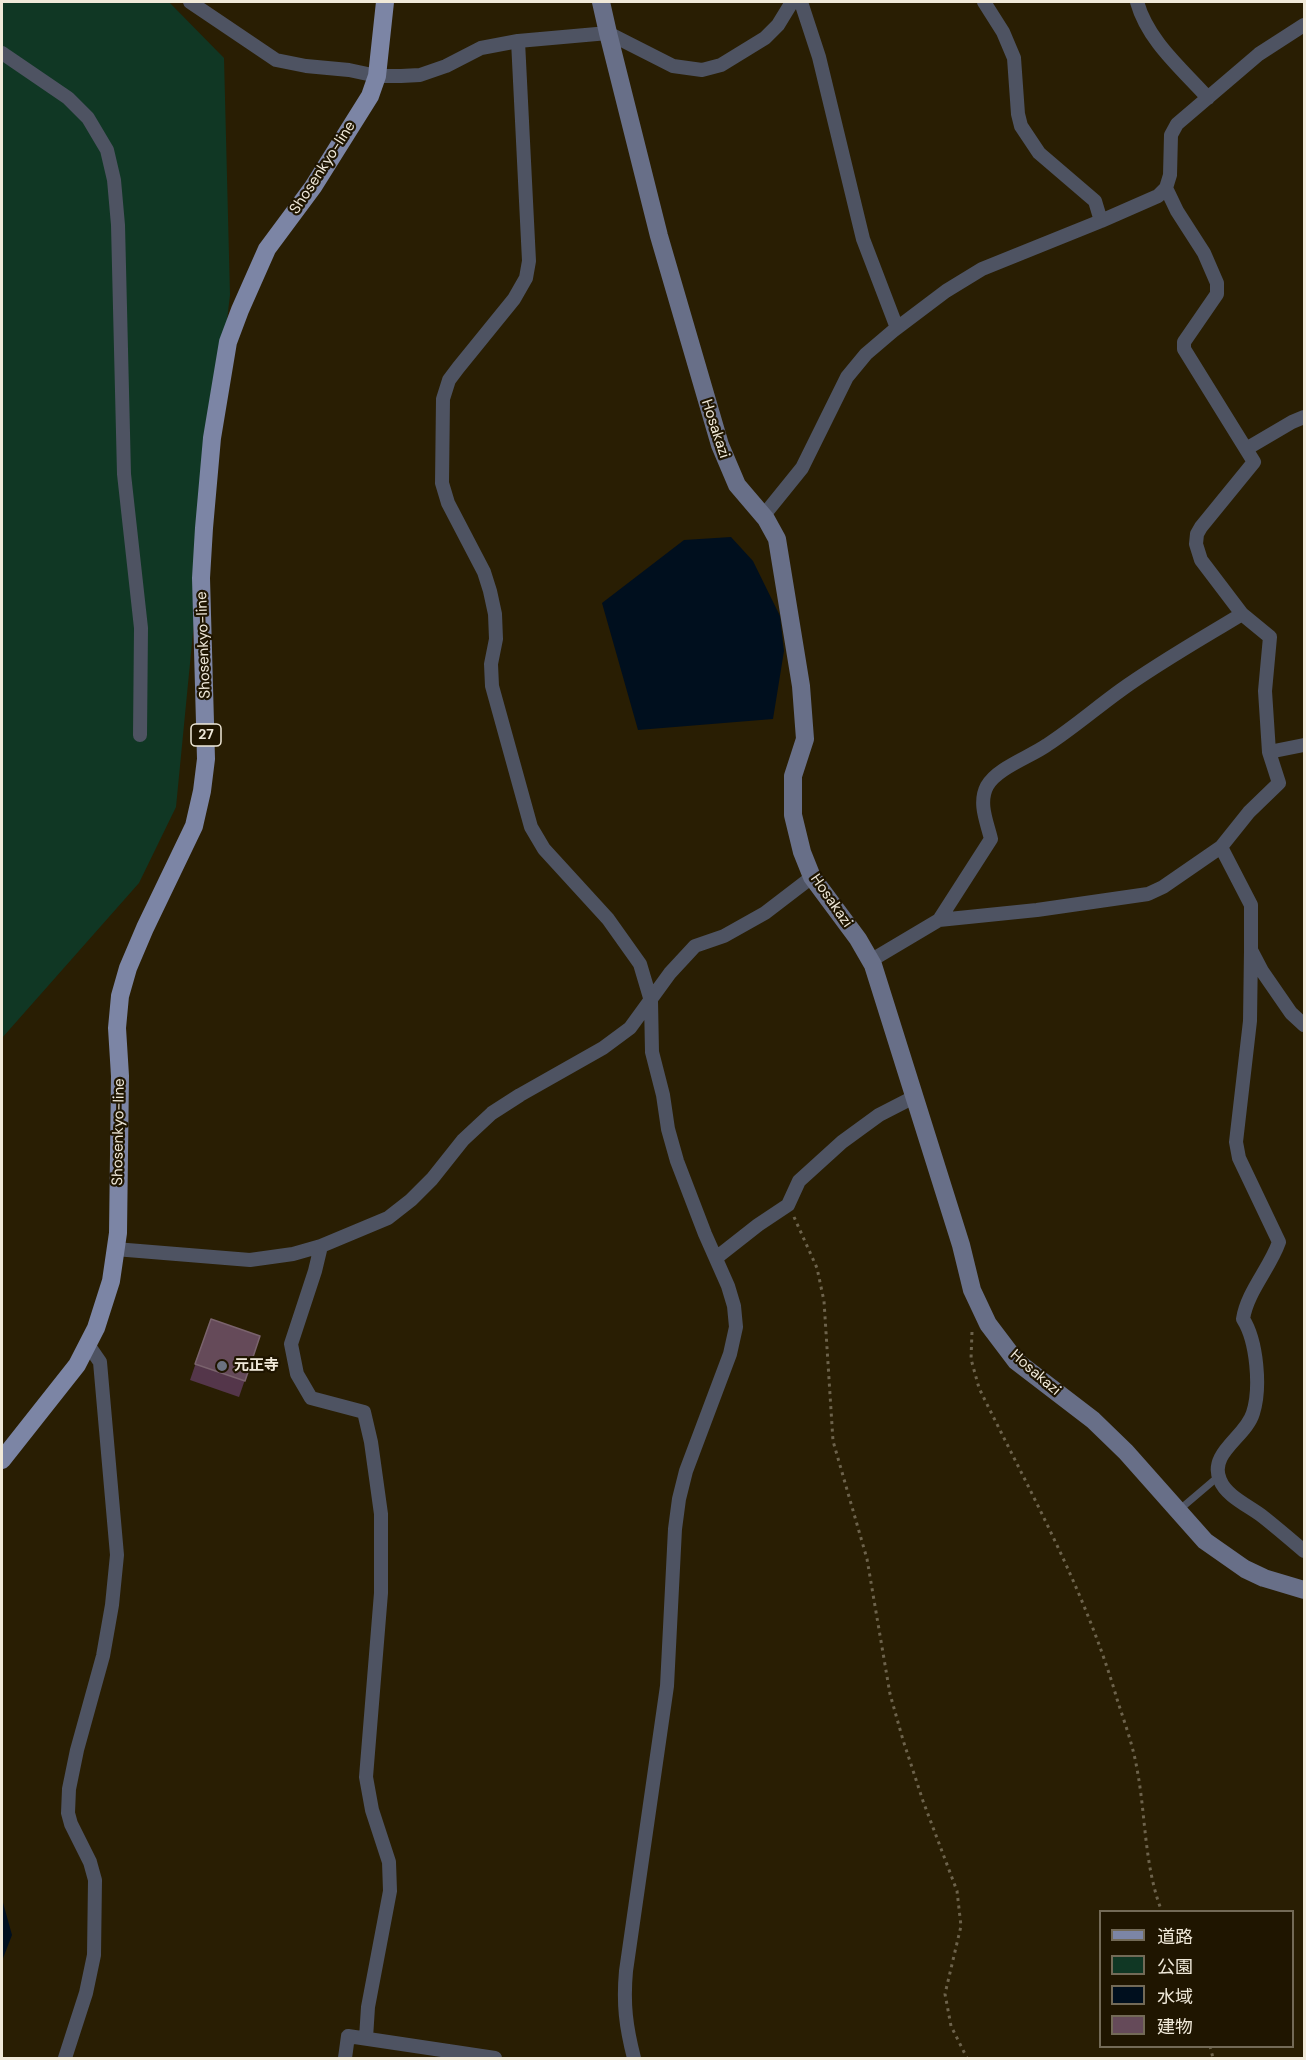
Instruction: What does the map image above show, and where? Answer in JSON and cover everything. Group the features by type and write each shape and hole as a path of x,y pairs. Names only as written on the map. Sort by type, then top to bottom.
{"main road":[{"name":"Shosenkyo-line","path":"2,1460 77,1365 88,1346 111,1281 118,1233 120,1076 117,1028 120,996 128,968 141,938 194,826 206,759 201,578 212,438 228,342 267,249 313,187 370,96 377,76 385,2"},
{"name":"Hosakazi","path":"601,2 659,236 720,445 737,486 764,515 777,540 801,686 805,739 793,776 793,815 802,852 812,877 858,939 881,988 961,1245 972,1290 979,1306 988,1324 1016,1361 1093,1420 1126,1452 1205,1541 1245,1569 1264,1578 1305,1590"}],"street":[{"path":"190,2 276,60 377,76 420,75 446,66 481,48 518,41 608,33 673,66 702,70 721,65 765,38 778,25 792,2"},
{"path":"801,2 819,57 863,239 897,328"},
{"path":"984,2 1003,32 1014,58 1021,126 1039,153 1095,201 1101,221"},
{"path":"1137,2 1148,29 1158,44 1208,98"},
{"path":"764,515 802,468 847,376 866,354 946,291 982,269 1158,196 1166,188 1170,175 1171,135 1177,124 1260,54 1305,25"},
{"path":"518,41 529,261 526,278 514,299 449,380 443,399 442,483 448,503 484,572 490,591 495,614 496,639 491,664 492,686 531,827 544,849 608,919 640,964 651,1001 652,1052 663,1095 668,1129 677,1161 728,1286 734,1306 736,1327 730,1354 686,1471 675,1529 667,1686 625,1981 626,2027 634,2058"},
{"path":"2,53 68,98 88,118 107,150 114,180 118,225 124,474 141,628 140,735"},
{"path":"870,961 939,920 1037,910 1148,894 1163,887 1221,847 1249,812 1279,783 1269,752 1265,691 1270,638 1242,614 1201,560 1196,544 1197,534 1201,527 1254,462 1184,349 1184,342 1217,294 1217,283 1204,253 1177,211 1166,188"},
{"path":"1246,449 1303,416"},
{"path":"939,920 992,839 983,806 983,795 989,783 998,774 1046,746 1161,663 1242,614"},
{"path":"1269,752 1305,745"},
{"path":"1221,847 1251,905 1250,1022 1236,1142 1239,1158 1279,1242 1273,1259 1245,1308 1243,1319 1250,1330 1255,1359 1257,1381 1253,1413 1247,1426 1220,1457 1217,1468 1226,1490 1305,1551"},
{"path":"115,1249 250,1260 293,1254 321,1246 388,1218 432,1179 463,1140 492,1113 603,1048 630,1028 670,973 695,946 724,936 765,913 812,877"},
{"path":"1251,950 1262,971 1291,1013 1305,1024"},
{"path":"716,1258 788,1205 799,1181 842,1142 879,1115 914,1097"},
{"path":"321,1246 315,1272 291,1344 297,1374 311,1398 364,1412 371,1442 381,1514 381,1593 366,1777 372,1810 389,1862 390,1891 368,2007 366,2038"},
{"path":"65,2058 86,1993 94,1955 95,1892 95,1880 90,1862 68,1813 69,1789 77,1750 103,1656 112,1605 117,1555 100,1362 88,1346"},
{"path":"345,2058 348,2036 495,2058"}],"lane":[{"path":"1177,1512 1219,1476"}],"path":[{"path":"788,1205 817,1268 822,1290 833,1441 867,1559 890,1694 923,1801 957,1891 961,1926 945,1994 951,2026 967,2058"},
{"path":"979,1306 971,1337 971,1359 979,1388 1068,1567 1095,1632 1117,1696 1137,1768 1149,1864 1162,1910"}],"green space":[{"path":"2,2 169,2 224,58 230,295 207,489 176,807 139,883 2,1038"}],"water":[{"path":"731,537 753,561 780,616 784,651 773,719 638,730 602,603 684,540"},
{"path":"2,1899 12,1935 2,1961"}],"building":[{"name":"元正寺","path":"211,1319 260,1336 245,1381 195,1364"}],"place":[{"name":"元正寺","path":"222,1366"}]}
